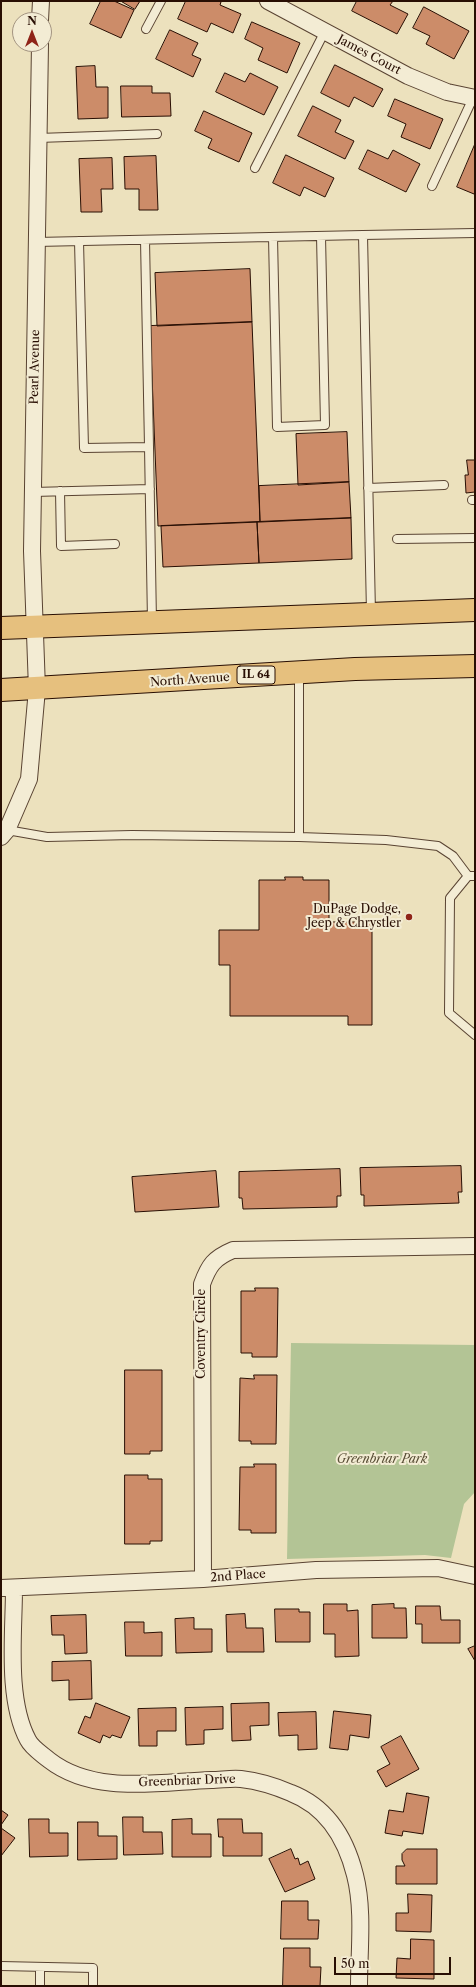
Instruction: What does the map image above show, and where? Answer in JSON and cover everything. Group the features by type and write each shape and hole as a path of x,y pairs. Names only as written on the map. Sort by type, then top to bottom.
{"main road":[{"path":"1,628 475,610"},
{"name":"North Avenue","path":"1,690 299,673 475,666"}],"street":[{"path":"40,12 41,1"},
{"name":"James Court","path":"268,1 430,86 447,92 474,98"},
{"name":"Pearl Avenue","path":"4,834 29,780 37,689 36,626 32,551 40,52"},
{"name":"Coventry Circle","path":"203,1579 202,1284 208,1268 220,1256 233,1250 475,1246"},
{"name":"2nd Place","path":"8,1588 203,1579 316,1570 438,1568 475,1576"},
{"name":"Greenbriar Drive","path":"8,1588 14,1688 19,1720 28,1741 38,1752 55,1765 79,1777 104,1783 240,1779 273,1785 302,1797 323,1812 336,1828 345,1846 355,1875 359,1908 359,1986"}],"lane":[{"path":"146,29 161,1"},
{"path":"255,168 325,31"},
{"path":"432,186 474,98"},
{"path":"38,138 157,134"},
{"path":"36,242 475,233"},
{"path":"363,235 371,614"},
{"path":"274,237 277,426 325,426 321,236"},
{"path":"145,240 152,622"},
{"path":"79,241 84,448 149,447"},
{"path":"368,488 444,485"},
{"path":"33,492 150,489"},
{"path":"60,491 61,546 115,544"},
{"path":"397,539 475,538"},
{"path":"299,673 299,838"},
{"path":"4,834 47,837 132,835 386,840 438,846 453,856 472,876 450,898 449,1013 475,1035"},
{"path":"1,1966 93,1968 93,1986"},
{"path":"40,1967 40,1986"}],"green space":[{"name":"Greenbriar Park","path":"291,1343 475,1345 475,1492 464,1504 451,1558 425,1555 287,1559"}],"building":[{"path":"101,1 114,1 134,10 121,38 90,24"},
{"path":"121,1 140,1 135,9"},
{"path":"186,1 218,1 221,2 220,5 241,14 233,33 211,23 207,32 178,19"},
{"path":"357,1 393,1 390,5 408,14 397,34 352,11"},
{"path":"424,7 469,31 454,59 426,44 430,36 413,28"},
{"path":"252,22 300,43 287,73 258,60 263,48 245,39"},
{"path":"170,30 198,43 192,55 201,59 193,77 156,59"},
{"path":"335,65 383,89 373,107 354,97 349,107 321,93"},
{"path":"95,66 96,87 108,87 108,118 78,119 76,67"},
{"path":"225,73 245,82 250,73 278,87 264,115 216,92"},
{"path":"121,86 152,86 152,93 170,93 171,116 122,117"},
{"path":"395,99 443,119 430,149 401,137 406,124 388,116"},
{"path":"313,106 341,120 335,132 354,141 345,159 298,136"},
{"path":"204,111 252,133 239,162 208,148 212,139 195,131"},
{"path":"475,144 475,192 474,194 457,187"},
{"path":"368,150 388,159 393,150 420,164 406,192 359,169"},
{"path":"286,155 334,178 325,197 304,187 300,196 273,183"},
{"path":"156,156 158,210 139,210 139,189 125,189 124,157"},
{"path":"112,158 113,189 101,189 102,212 81,212 79,159"},
{"path":"250,269 252,322 157,326 155,273"},
{"path":"252,322 260,522 158,526 150,326"},
{"path":"347,432 349,482 298,485 296,434"},
{"path":"467,460 475,460 475,492 466,493 465,475 468,475"},
{"path":"349,482 351,518 260,522 259,486"},
{"path":"351,518 352,559 259,563 257,522"},
{"path":"257,522 259,563 163,567 161,526"},
{"path":"285,877 303,877 303,880 329,880 329,922 372,922 372,1025 348,1025 348,1016 230,1016 230,965 219,965 219,930 259,930 259,880 285,880"},
{"path":"461,1166 462,1192 458,1192 459,1203 364,1206 364,1195 361,1195 360,1168"},
{"path":"340,1169 341,1196 337,1196 337,1207 243,1209 242,1198 239,1198 239,1172"},
{"path":"216,1171 219,1207 135,1212 132,1177"},
{"path":"255,1288 278,1288 277,1357 252,1357 252,1353 241,1353 241,1291 255,1291"},
{"path":"125,1370 162,1370 162,1451 150,1451 150,1454 125,1454"},
{"path":"254,1375 277,1375 276,1444 251,1444 251,1441 239,1441 240,1378 254,1379"},
{"path":"254,1464 276,1464 276,1533 251,1533 251,1530 239,1530 240,1467 254,1467"},
{"path":"125,1475 148,1475 148,1479 162,1479 162,1541 150,1541 150,1544 125,1544"},
{"path":"324,1604 347,1604 347,1611 358,1610 359,1656 335,1657 335,1634 324,1634"},
{"path":"394,1604 394,1608 406,1608 407,1638 372,1638 372,1605"},
{"path":"416,1606 440,1606 441,1620 460,1620 460,1643 422,1643 422,1624 416,1624"},
{"path":"275,1609 299,1609 299,1612 310,1612 310,1642 276,1642"},
{"path":"245,1614 246,1628 263,1628 264,1652 227,1652 226,1615"},
{"path":"86,1615 87,1653 65,1654 64,1635 52,1635 51,1616"},
{"path":"194,1618 194,1629 212,1629 212,1652 176,1653 175,1619"},
{"path":"125,1622 144,1622 144,1633 162,1632 162,1656 126,1656"},
{"path":"475,1646 475,1661 468,1649"},
{"path":"91,1661 92,1699 69,1700 69,1680 52,1681 52,1662"},
{"path":"96,1703 130,1717 121,1738 112,1735 110,1738 103,1735 100,1743 78,1733 85,1716 90,1718"},
{"path":"269,1703 269,1725 250,1726 251,1740 232,1741 231,1704"},
{"path":"223,1707 223,1729 204,1730 204,1744 186,1745 185,1708"},
{"path":"176,1708 176,1731 157,1731 157,1746 139,1746 138,1709"},
{"path":"334,1711 371,1715 369,1738 350,1735 348,1750 330,1748"},
{"path":"316,1712 317,1749 298,1750 298,1735 279,1736 278,1713"},
{"path":"401,1736 419,1769 386,1787 377,1771 390,1764 381,1747"},
{"path":"407,1793 429,1797 423,1834 403,1831 402,1836 385,1833 389,1810 403,1812"},
{"path":"1,1810 8,1815 1,1825"},
{"path":"123,1817 143,1817 143,1832 162,1832 163,1854 124,1855"},
{"path":"29,1819 49,1819 49,1833 68,1833 68,1856 30,1857"},
{"path":"192,1819 192,1834 211,1834 211,1857 172,1857 172,1820"},
{"path":"218,1819 242,1819 243,1833 262,1833 262,1856 223,1856 223,1837 219,1837"},
{"path":"78,1822 98,1822 98,1836 117,1836 117,1859 78,1860"},
{"path":"1,1828 15,1838 1,1856"},
{"path":"291,1849 295,1859 298,1858 300,1865 308,1861 315,1879 285,1892 269,1859"},
{"path":"407,1849 437,1849 437,1884 396,1884 396,1866 405,1866 402,1860 402,1854"},
{"path":"408,1894 432,1895 431,1932 396,1931 396,1913 408,1913"},
{"path":"282,1901 308,1901 308,1920 319,1920 318,1939 281,1939"},
{"path":"411,1939 434,1940 434,1979 396,1978 397,1958 410,1959"},
{"path":"284,1948 310,1948 310,1967 321,1967 320,1986 283,1986"}],"place":[{"name":"DuPage Dodge, Jeep & Chrystler","path":"409,917"}]}
